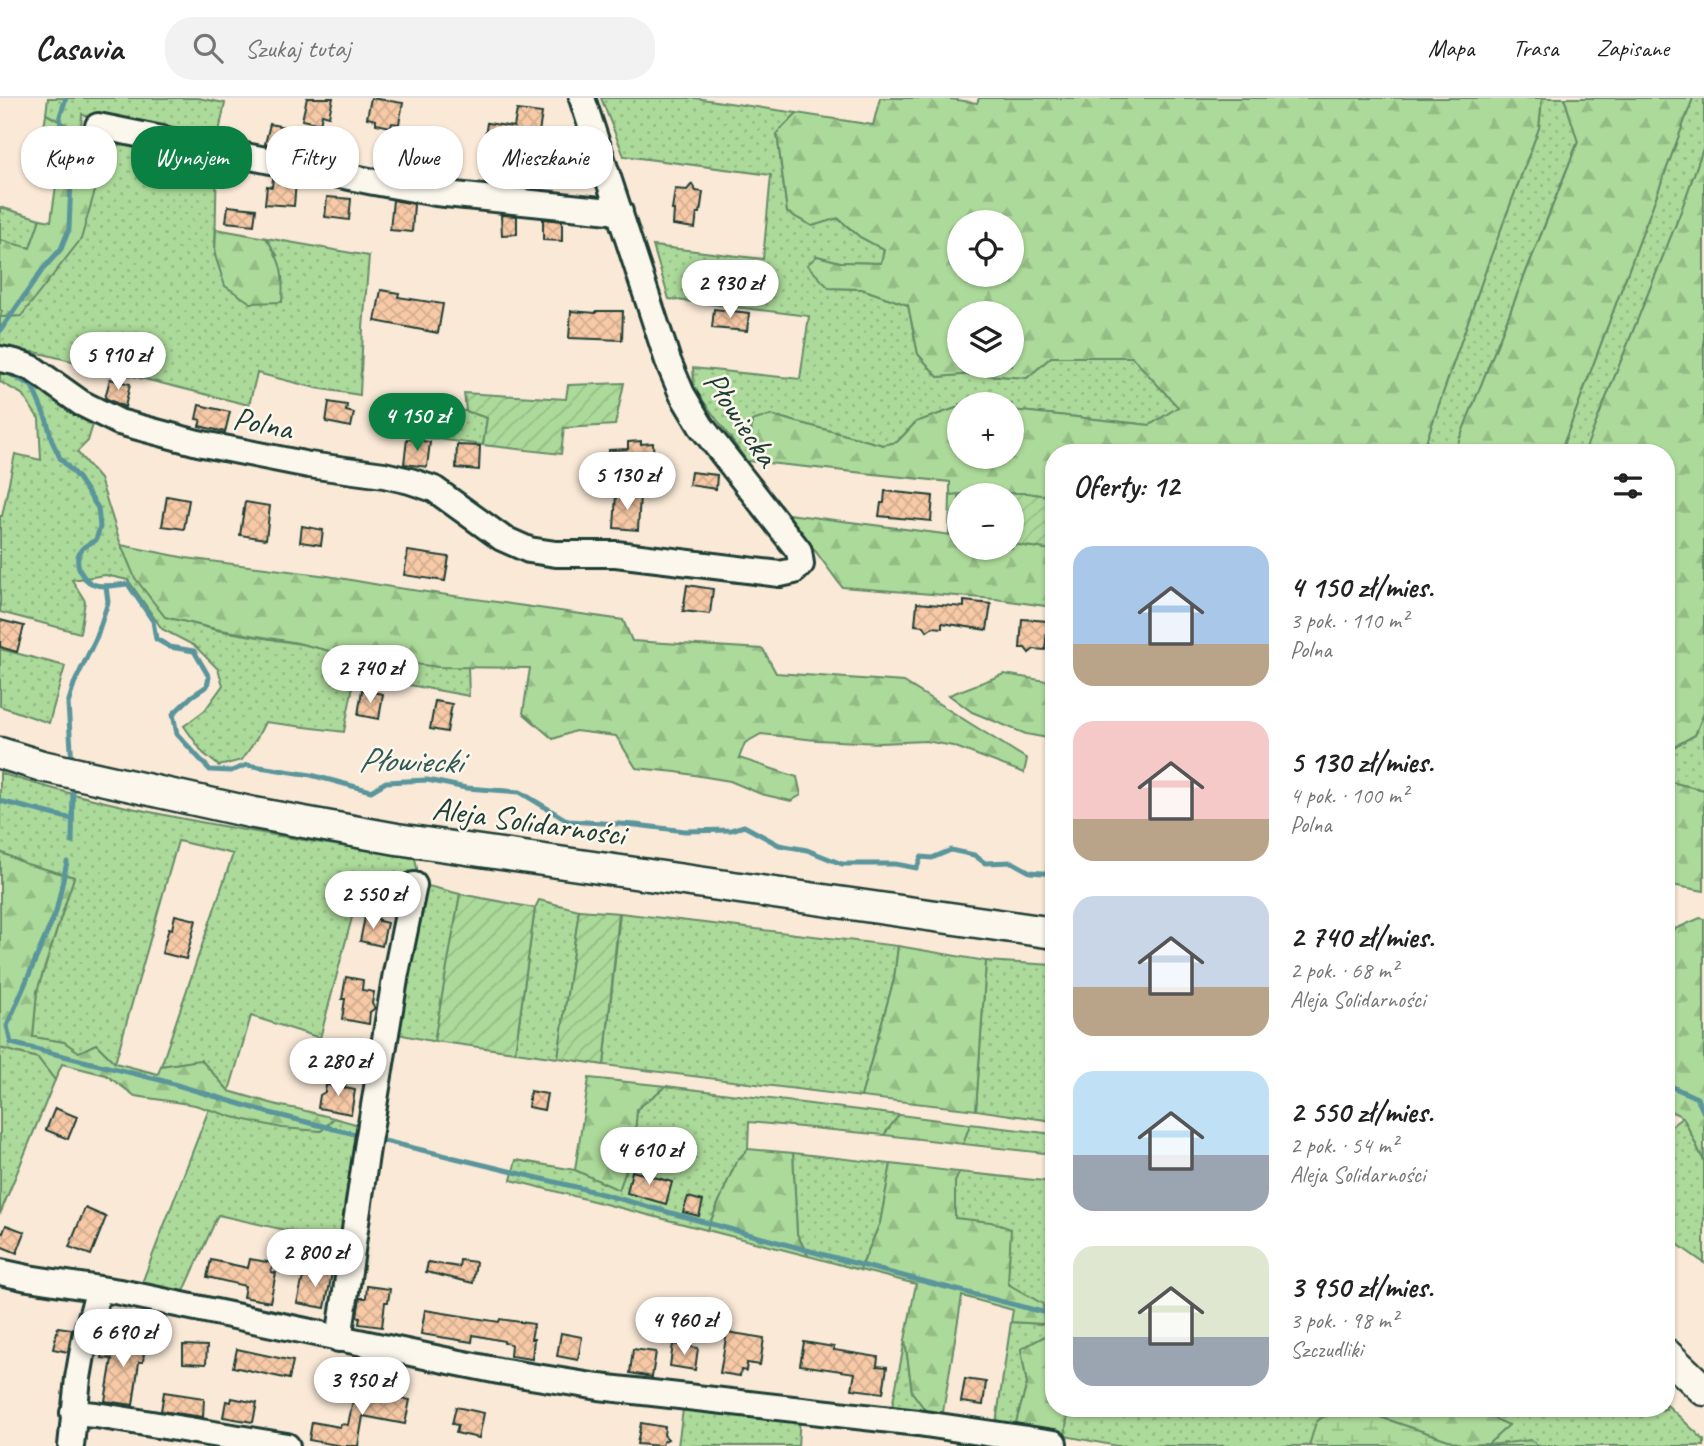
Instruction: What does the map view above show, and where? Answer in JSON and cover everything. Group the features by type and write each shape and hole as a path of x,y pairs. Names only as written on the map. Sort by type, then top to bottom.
{"main road":[{"name":"Aleja Solidarności","path":"0,753 100,779 254,813 397,839 1045,932"},
{"path":"1675,1363 1704,1390"}],"street":[{"name":"Płowiecka","path":"582,98 668,361 682,394 701,426 799,551 801,564"},
{"path":"117,130 374,182 436,192 620,212"},
{"name":"Polna","path":"3,359 32,368 81,403 120,422 233,450 309,465 384,475 434,489 502,538 529,550 556,554 617,554 780,574 794,571 801,564"},
{"path":"339,1339 369,1136 396,973 414,885"},
{"path":"0,1272 120,1292 499,1371 618,1390 918,1423 1054,1443"},
{"path":"71,1446 73,1413 85,1338 99,1289"},
{"path":"73,1413 287,1446"}],"green space":[{"path":"48,98 198,98 225,103 220,126 131,127 94,121 82,114 81,126 68,126 46,114"},
{"path":"601,98 695,98 797,113 777,133 787,212 812,226 837,218 860,237 884,249 881,263 840,262 817,256 829,288 862,289 908,305 918,354 938,377 1027,378 1051,357 1133,357 1179,407 1150,425 1024,411 1024,392 947,392 947,411 916,422 897,442 883,445 771,415 752,422 751,440 768,463 747,461 694,388 693,368 800,379 809,316 669,299 653,246 763,259 771,175 624,156"},
{"path":"880,98 944,98 977,103 979,98 1542,98 1539,128 1425,444 1045,444 1045,496 1024,494 1024,483 950,483 768,463 751,440 752,421 771,415 883,445 897,442 916,422 947,411 947,469 1024,469 1024,411 1150,425 1178,407 1132,357 1051,357 1024,378 1024,301 947,301 947,376 938,377 918,354 908,305 862,289 829,288 807,265 817,256 840,262 881,263 884,250 860,237 838,218 812,226 787,212 777,133 797,113 873,125"},
{"path":"1542,98 1566,98 1578,141 1458,444 1425,444 1489,261 1539,128"},
{"path":"1693,98 1704,98 1704,146 1680,214 1588,444 1563,444"},
{"path":"1693,98 1563,444 1458,444 1578,142 1565,100"},
{"path":"46,114 68,126 44,126"},
{"path":"117,135 131,138 131,189 216,189 215,255 277,255 266,238 369,256 360,395 316,388 257,373 249,405 35,352 0,351 0,317 21,316 63,189 117,189"},
{"path":"1704,146 1704,713 1695,735 1675,746 1675,444 1588,444 1680,214"},
{"path":"56,189 95,189 81,239 21,316 0,317 0,240 30,248 40,219 51,221"},
{"path":"0,207 40,219 30,249 0,240"},
{"path":"216,229 266,238 281,268 282,302 251,303 225,286 215,255"},
{"path":"0,366 12,366 94,421 88,441 77,452 100,479 121,545 165,616 216,630 439,667 468,667 469,696 355,675 344,732 265,722 242,760 219,766 203,753 184,726 205,710 223,685 218,669 195,646 162,629 128,580 105,575 72,580 85,601 80,633 0,612 0,516 15,454 41,460 39,419 22,394 0,382"},
{"path":"624,383 615,425 564,428 561,454 483,445 487,418 466,411 464,393 566,399 568,385"},
{"path":"404,406 466,411 487,418 483,445 398,434"},
{"path":"1024,493 1045,496 1045,549 1024,546"},
{"path":"788,514 947,534 947,560 1024,560 1024,546 1045,549 1045,606 995,599 842,587"},
{"path":"121,545 186,558 328,576 623,620 632,641 763,649 776,673 904,682 1027,759 1024,773 953,746 926,741 880,743 761,734 745,743 739,758 797,777 801,795 791,801 761,794 730,781 636,768 616,736 575,731 553,739 523,713 530,668 439,667 349,656 298,643 165,617 135,578"},
{"path":"0,649 65,666 49,723 0,706"},
{"path":"1004,674 1045,681 1045,738 1026,734 972,712 949,695"},
{"path":"1704,713 1704,790 1675,783 1675,746 1695,735"},
{"path":"0,773 154,813 415,858 420,884 460,894 436,1042 393,1033 405,887 363,876 320,1038 251,1016 229,1091 201,1060 161,1066 233,854 178,841 115,1063 96,1044 79,1053 64,1042 33,1037 37,991 74,877 26,864 0,852"},
{"path":"1675,783 1704,790 1704,891 1675,886"},
{"path":"0,852 26,864 74,877 37,991 33,1037 64,1042 79,1052 96,1044 115,1063 158,1074 161,1066 201,1060 229,1091 334,1118 321,1131 282,1128 195,1105 135,1096 106,1075 62,1064 55,1080 38,1058 0,1048"},
{"path":"460,894 535,908 515,1052 434,1041"},
{"path":"539,900 579,910 558,1058 515,1052 535,908"},
{"path":"579,910 619,913 604,1065 558,1058"},
{"path":"620,913 898,946 894,979 861,1097 604,1065"},
{"path":"1700,918 1704,919 1704,1161 1683,1117 1675,1113 1675,929"},
{"path":"898,946 986,961 976,1110 861,1097 894,979"},
{"path":"986,961 1045,965 1045,1120 976,1110"},
{"path":"0,1048 38,1058 55,1080 0,1214"},
{"path":"589,1078 666,1086 637,1109 634,1148 619,1190 575,1170"},
{"path":"666,1086 899,1115 884,1135 749,1122 748,1149 736,1162 707,1230 511,1180 516,1160 575,1170 619,1190 634,1148 637,1109"},
{"path":"209,1109 233,1117 321,1131 334,1118 367,1127 348,1244 218,1215 180,1300 140,1288"},
{"path":"899,1115 970,1124 963,1144 884,1135"},
{"path":"1683,1117 1704,1161 1704,1263 1675,1242 1675,1123"},
{"path":"970,1124 1045,1133 1045,1153 963,1144"},
{"path":"748,1149 793,1153 797,1234 808,1256 707,1230 736,1162"},
{"path":"793,1153 891,1164 880,1223 860,1270 808,1256 797,1234"},
{"path":"891,1164 959,1172 955,1182 955,1218 991,1222 1011,1229 1008,1284 1043,1304 1044,1324 1011,1322 1013,1310 962,1296 942,1418 929,1415 912,1392 905,1340 916,1284 860,1270 880,1223"},
{"path":"959,1172 1045,1181 1045,1336 1021,1349 1027,1384 1015,1426 996,1423 1011,1322 1043,1324 955,1219 955,1182"},
{"path":"1045,1336 1045,1417 1067,1417 1065,1436 1015,1426 1027,1384 1021,1349"},
{"path":"905,1340 912,1391 929,1415 891,1412"},
{"path":"684,1402 800,1416 798,1446 678,1446"},
{"path":"1675,1413 1704,1440 1704,1446 1117,1446 1065,1436 1067,1417 1380,1417 1463,1445 1488,1444 1508,1425 1490,1417 1675,1417"},
{"path":"1323,1417 1380,1417 1463,1445 1530,1440 1540,1446 1309,1446 1316,1422"},
{"path":"1380,1417 1491,1417 1509,1425 1488,1444 1463,1445"}],"building":[{"path":"307,98 333,98 329,116 322,114 320,124 302,120"},
{"path":"371,98 403,103 399,124 386,126 367,118"},
{"path":"517,110 542,113 540,126 514,126"},
{"path":"487,123 507,126 487,126"},
{"path":"692,184 696,191 703,192 695,228 673,225 675,189 687,190"},
{"path":"267,189 295,189 294,206 265,204"},
{"path":"327,197 351,199 349,220 325,217"},
{"path":"393,200 414,204 412,232 390,230"},
{"path":"228,206 256,209 254,225 226,222"},
{"path":"501,215 517,216 517,234 502,235"},
{"path":"543,219 562,221 562,241 543,240"},
{"path":"381,290 399,293 398,297 443,304 438,333 375,321"},
{"path":"714,309 749,313 747,331 712,328"},
{"path":"571,311 623,311 622,340 569,338"},
{"path":"110,379 130,384 125,407 105,398"},
{"path":"329,402 347,405 346,411 354,413 351,427 326,422"},
{"path":"199,405 230,412 225,432 199,426 201,420 196,419"},
{"path":"407,439 430,442 427,467 404,464"},
{"path":"641,441 641,444 653,443 654,465 610,467 609,450 628,449 628,442"},
{"path":"457,445 480,446 479,470 456,468"},
{"path":"691,472 717,475 716,489 689,485"},
{"path":"885,491 933,496 931,521 879,516"},
{"path":"616,494 640,495 638,530 614,528"},
{"path":"167,496 189,500 184,529 162,526"},
{"path":"245,502 270,506 266,539 240,535"},
{"path":"302,526 323,530 321,545 300,542"},
{"path":"408,551 449,557 445,581 404,575"},
{"path":"687,585 713,589 710,614 683,611"},
{"path":"964,601 991,604 987,630 942,623 942,628 933,627 927,631 924,626 915,625 917,603 964,607"},
{"path":"1022,619 1045,621 1045,650 1034,649 1029,653 1025,648 1020,648"},
{"path":"0,620 24,626 17,652 0,647"},
{"path":"362,690 383,694 379,719 358,715"},
{"path":"435,701 452,704 447,732 430,729"},
{"path":"175,915 196,920 186,959 162,953"},
{"path":"365,917 387,923 382,946 360,941"},
{"path":"346,977 363,980 362,990 374,992 372,1004 375,1008 370,1012 369,1024 342,1019"},
{"path":"347,1071 345,1088 355,1090 351,1114 318,1108 320,1095 325,1092 326,1085 334,1086"},
{"path":"530,1091 547,1094 544,1110 528,1107"},
{"path":"55,1108 77,1117 68,1139 46,1130"},
{"path":"632,1171 672,1182 666,1204 627,1193"},
{"path":"688,1197 703,1201 699,1216 683,1212"},
{"path":"85,1208 106,1217 91,1255 69,1247"},
{"path":"6,1225 25,1232 17,1253 0,1246 0,1232 3,1233"},
{"path":"250,1259 273,1263 271,1272 276,1273 270,1302 243,1297 245,1286 207,1277 211,1260 248,1268"},
{"path":"460,1260 476,1262 473,1283 426,1272 428,1262 459,1267"},
{"path":"313,1270 332,1273 325,1308 297,1303 303,1277 311,1278"},
{"path":"367,1286 390,1289 388,1302 385,1302 382,1327 359,1324 360,1317 357,1316 360,1298 366,1298"},
{"path":"425,1310 499,1322 500,1319 534,1324 531,1339 534,1339 532,1359 510,1356 511,1344 504,1341 473,1335 472,1342 421,1334"},
{"path":"58,1327 72,1329 68,1352 53,1349"},
{"path":"727,1332 764,1338 760,1365 747,1363 746,1371 741,1370 740,1376 720,1373"},
{"path":"561,1333 582,1337 578,1360 557,1356"},
{"path":"105,1337 145,1342 143,1362 139,1362 133,1405 105,1401 112,1359 102,1358"},
{"path":"804,1342 878,1357 877,1366 887,1367 883,1393 852,1389 855,1373 800,1365"},
{"path":"673,1344 698,1348 695,1370 670,1366"},
{"path":"183,1345 207,1346 206,1364 183,1363"},
{"path":"237,1349 293,1361 289,1379 233,1367"},
{"path":"633,1349 656,1352 652,1377 630,1373"},
{"path":"965,1379 986,1382 983,1405 961,1402"},
{"path":"356,1385 372,1389 371,1392 410,1400 405,1424 363,1416 358,1446 309,1440 312,1422 340,1427 341,1424 348,1425"},
{"path":"164,1392 204,1398 203,1417 161,1411"},
{"path":"232,1398 257,1403 253,1422 223,1417 226,1401 231,1402"},
{"path":"456,1407 484,1413 479,1438 456,1433 458,1425 452,1424"},
{"path":"641,1423 665,1427 664,1435 668,1439 662,1446 637,1444"}],"waterway":[{"name":"Płowiecki","path":"0,331 43,269 61,249 69,229 71,181 62,143 60,116 66,98"},
{"name":"Płowiecki","path":"5,371 32,386 60,458 78,478 98,508 100,527 96,540 84,547 79,554 78,564 82,574 89,582 97,585 128,584 153,621 156,639 170,647 194,651 209,677 207,686 173,714 177,734 210,770 231,771 247,765 311,775 371,791 386,782 427,780 466,788 520,792 568,821 685,831 731,830 744,826 779,845 807,850 842,864 895,864 917,868 921,857 932,858 951,850 974,855 985,863 1012,862 1030,872 1045,873"},
{"path":"72,764 68,704 74,684 97,636 108,602 106,586"},
{"path":"72,842 73,784"},
{"path":"0,801 72,819"},
{"path":"67,862 56,912 7,1026 11,1043 160,1080 270,1113 363,1136"},
{"name":"Płowiecki","path":"1675,1088 1697,1098 1704,1113"},
{"path":"376,1139 580,1188 1045,1313"}]}
